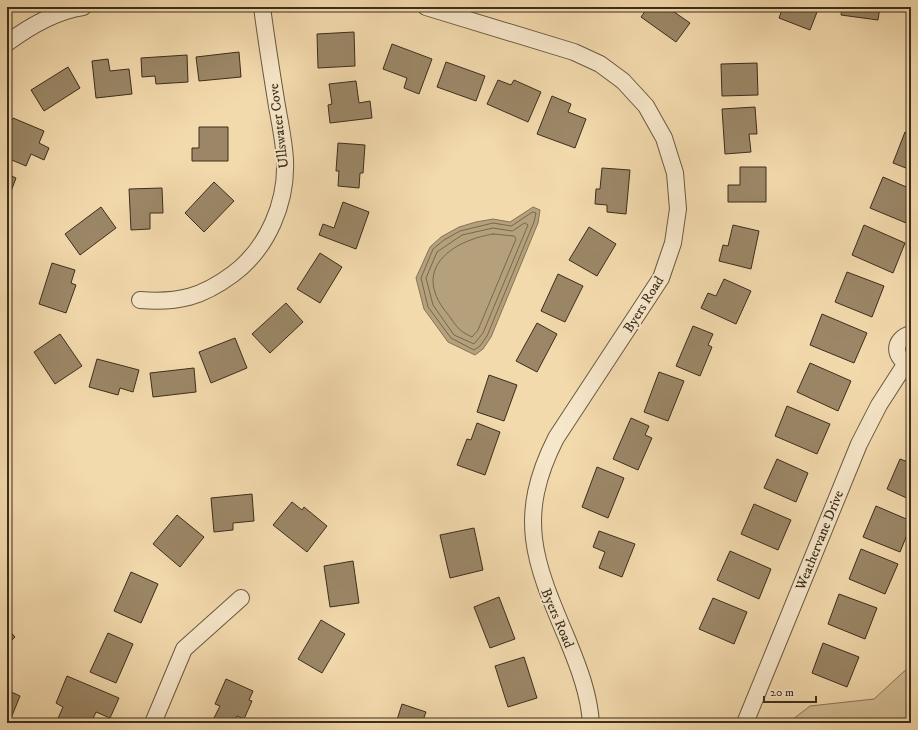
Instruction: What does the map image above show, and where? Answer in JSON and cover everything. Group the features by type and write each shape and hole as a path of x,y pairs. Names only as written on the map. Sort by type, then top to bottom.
{"street":[{"path":"7,43 53,11 83,7"},
{"name":"Ullswater Cove","path":"140,300 177,300 200,294 221,283 240,269 254,254 276,217 283,188 284,160 262,7"},
{"name":"Byers Road","path":"426,7 457,11 574,52 600,64 623,81 646,106 664,138 675,173 678,209 673,243 661,278 556,438 546,458 538,481 532,516 534,550 542,580 584,682 591,723"},
{"path":"908,364 898,355 897,348 899,341 904,336 911,334"},
{"name":"Weathervane Drive","path":"745,723 859,444 879,405 908,364"},
{"path":"153,723 184,649 241,598"}],"shaded area":[{"path":"911,665 911,723 788,723 810,706 874,699"}],"water":[{"path":"533,207 540,210 538,223 491,337 483,349 475,355 448,342 424,309 416,278 430,247 441,237 459,227 493,219 510,222"}],"building":[{"path":"648,7 667,7 690,23 676,42 641,17"},
{"path":"783,7 819,7 810,30 779,18"},
{"path":"842,7 880,7 878,20 841,15"},
{"path":"354,32 355,66 318,68 317,34"},
{"path":"392,44 432,59 419,94 404,88 407,78 383,69"},
{"path":"239,52 241,77 199,81 196,57"},
{"path":"187,55 188,82 156,84 155,76 142,77 141,58"},
{"path":"108,59 110,71 129,69 132,94 96,98 92,61"},
{"path":"446,62 485,76 476,101 437,87"},
{"path":"757,63 758,95 722,96 721,64"},
{"path":"68,67 80,88 44,111 31,90"},
{"path":"498,80 511,85 514,80 541,92 528,122 487,104"},
{"path":"356,81 359,103 370,101 372,118 330,123 328,105 332,104 329,84"},
{"path":"552,96 571,104 568,112 586,119 575,148 537,134"},
{"path":"755,107 757,134 749,134 751,152 725,154 722,109"},
{"path":"13,118 44,131 39,143 49,148 44,160 31,154 26,166 7,158 7,131"},
{"path":"199,127 228,127 228,161 192,161 192,148 199,148"},
{"path":"905,132 911,134 911,170 893,163"},
{"path":"338,143 365,145 363,173 360,173 359,188 338,186 339,171 336,171"},
{"path":"740,167 766,167 766,202 728,202 728,185 740,185"},
{"path":"602,168 630,170 626,214 607,212 607,205 595,204 596,189 600,189"},
{"path":"7,174 16,178 7,202"},
{"path":"883,177 911,189 911,225 870,208"},
{"path":"214,182 234,201 204,232 185,213"},
{"path":"162,188 163,213 150,213 150,229 131,230 129,189"},
{"path":"343,202 369,212 356,249 319,235 323,224 334,228"},
{"path":"101,207 116,228 80,255 65,234"},
{"path":"733,225 759,231 751,269 719,261 723,245 728,246"},
{"path":"864,225 905,243 893,273 852,255"},
{"path":"589,227 616,244 597,276 569,260"},
{"path":"320,253 342,267 320,303 297,289"},
{"path":"52,263 75,270 71,283 76,285 66,313 39,304"},
{"path":"847,272 884,286 872,317 835,302"},
{"path":"558,274 583,286 565,322 541,311"},
{"path":"724,279 751,291 736,324 701,308 708,293 716,296"},
{"path":"286,303 303,322 270,353 252,334"},
{"path":"822,314 867,333 854,363 810,345"},
{"path":"537,323 557,334 537,372 516,361"},
{"path":"693,326 713,334 708,345 712,347 700,376 676,366"},
{"path":"60,334 82,366 55,384 34,352"},
{"path":"235,338 247,368 211,383 199,352"},
{"path":"97,359 139,370 133,392 120,388 118,395 89,387"},
{"path":"810,363 851,381 838,411 797,392"},
{"path":"194,368 196,392 153,397 150,373"},
{"path":"659,372 684,381 668,421 644,412"},
{"path":"489,375 517,385 504,421 477,412"},
{"path":"787,406 830,424 817,454 775,436"},
{"path":"631,418 649,426 645,435 652,438 638,470 613,459"},
{"path":"477,423 500,432 485,475 457,465 467,439 471,440"},
{"path":"777,459 808,473 796,502 764,488"},
{"path":"900,459 911,463 911,500 887,489"},
{"path":"597,467 624,478 608,518 582,507"},
{"path":"252,494 254,521 233,523 233,530 214,532 211,498"},
{"path":"292,502 302,510 304,507 327,526 307,552 273,525"},
{"path":"754,504 791,520 778,550 741,534"},
{"path":"876,506 911,521 911,525 900,552 863,537"},
{"path":"177,515 204,537 180,567 153,544"},
{"path":"474,528 483,570 450,578 440,535"},
{"path":"599,531 635,544 622,577 599,568 605,552 593,547"},
{"path":"861,549 898,564 885,594 849,579"},
{"path":"730,551 771,569 759,599 717,580"},
{"path":"353,561 359,603 330,607 324,566"},
{"path":"131,572 158,584 141,623 114,611"},
{"path":"839,594 877,608 865,639 828,624"},
{"path":"499,597 515,639 490,648 474,607"},
{"path":"713,598 747,612 734,644 699,629"},
{"path":"321,620 345,634 322,673 298,659"},
{"path":"7,628 15,637 7,645"},
{"path":"108,633 133,644 116,683 90,672"},
{"path":"823,643 859,657 847,687 812,673"},
{"path":"524,657 537,698 508,707 495,666"},
{"path":"67,676 119,698 110,718 96,712 91,723 56,723 63,707 56,703"},
{"path":"226,679 253,691 249,700 252,701 244,719 237,716 234,723 214,723 212,722 220,706 215,704"},
{"path":"7,690 20,696 9,723 7,723"},
{"path":"402,704 426,712 422,723 396,723"}]}
